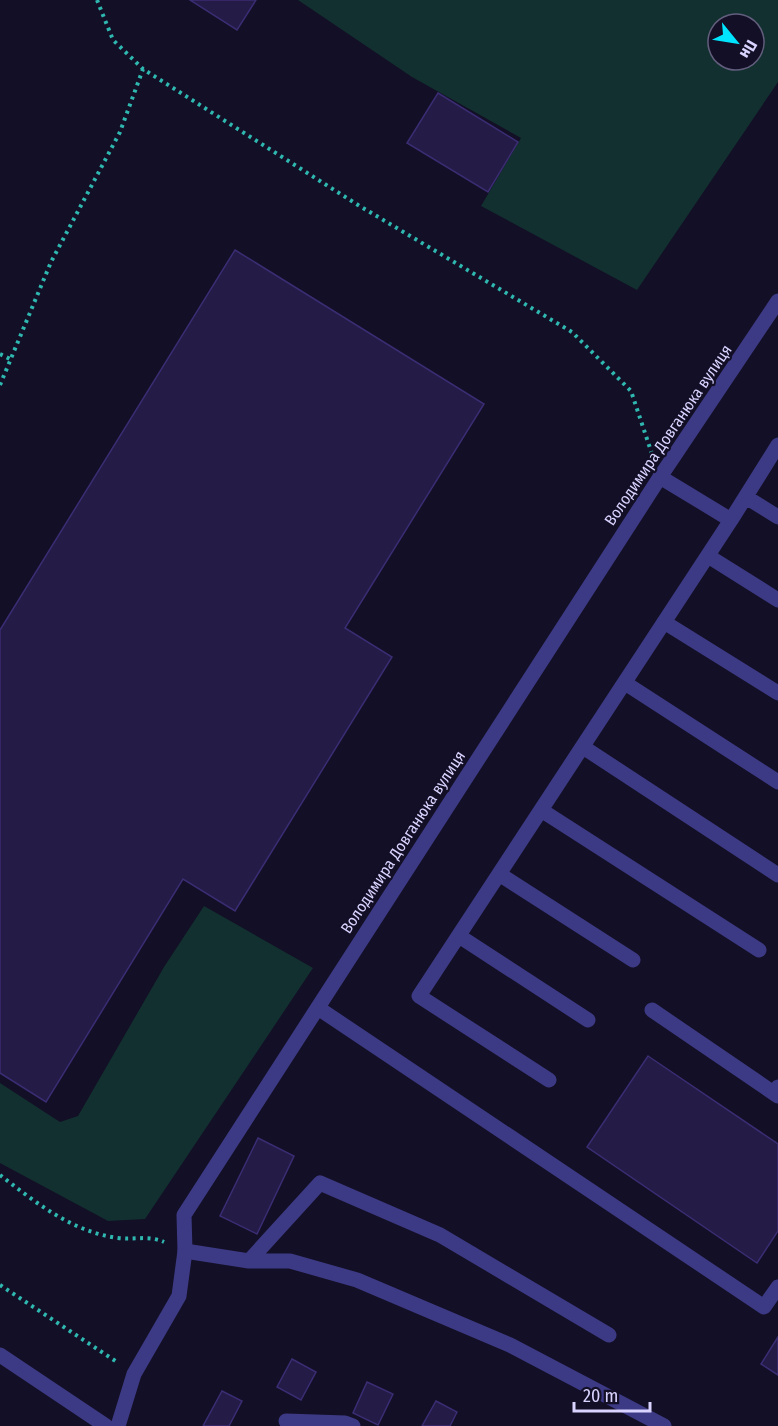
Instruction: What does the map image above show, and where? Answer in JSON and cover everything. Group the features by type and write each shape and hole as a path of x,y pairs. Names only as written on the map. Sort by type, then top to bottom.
{"street":[{"name":"Володимира Довганюка вулиця","path":"118,1426 134,1374 179,1296 185,1251 184,1215 660,477 772,323 778,301"},
{"path":"549,1080 419,996 778,446"},
{"path":"660,477 731,520"},
{"path":"746,497 778,517"},
{"path":"708,556 778,600"},
{"path":"664,622 778,693"},
{"path":"625,683 778,782"},
{"path":"583,747 778,875"},
{"path":"541,810 759,950"},
{"path":"499,874 633,960"},
{"path":"459,936 588,1020"},
{"path":"318,1008 764,1307 778,1287"},
{"path":"652,1010 777,1092"},
{"path":"249,1261 320,1183 440,1235 609,1335"},
{"path":"185,1251 249,1261 290,1261 357,1280 510,1345 664,1426"},
{"path":"0,1355 106,1426"},
{"path":"286,1422 345,1423 353,1426"}],"path":[{"path":"97,0 113,40 143,69 358,205 572,332 631,391 660,477"},
{"path":"0,385 51,262 120,132 143,69"},
{"path":"0,354 10,359"},
{"path":"0,1175 48,1212 88,1230 119,1238 152,1237 185,1251"},
{"path":"0,1285 134,1374"}],"green space":[{"path":"298,0 778,0 778,82 637,290 481,206 521,138 412,77"},
{"path":"204,906 313,968 145,1219 108,1221 0,1163 0,1083 60,1122 78,1116 164,967"}],"building":[{"path":"190,0 256,0 237,30"},
{"path":"438,93 518,142 488,192 407,143"},
{"path":"235,250 484,404 345,628 392,657 235,911 183,879 46,1102 0,1073 0,630"},
{"path":"648,1056 778,1144 778,1231 757,1263 587,1147"},
{"path":"258,1138 294,1156 257,1234 220,1216"},
{"path":"778,1337 778,1375 761,1364"},
{"path":"292,1359 316,1372 301,1400 277,1387"},
{"path":"367,1382 393,1394 378,1425 353,1413"},
{"path":"222,1391 242,1401 229,1426 203,1426"},
{"path":"436,1401 457,1412 450,1426 422,1426"}]}
